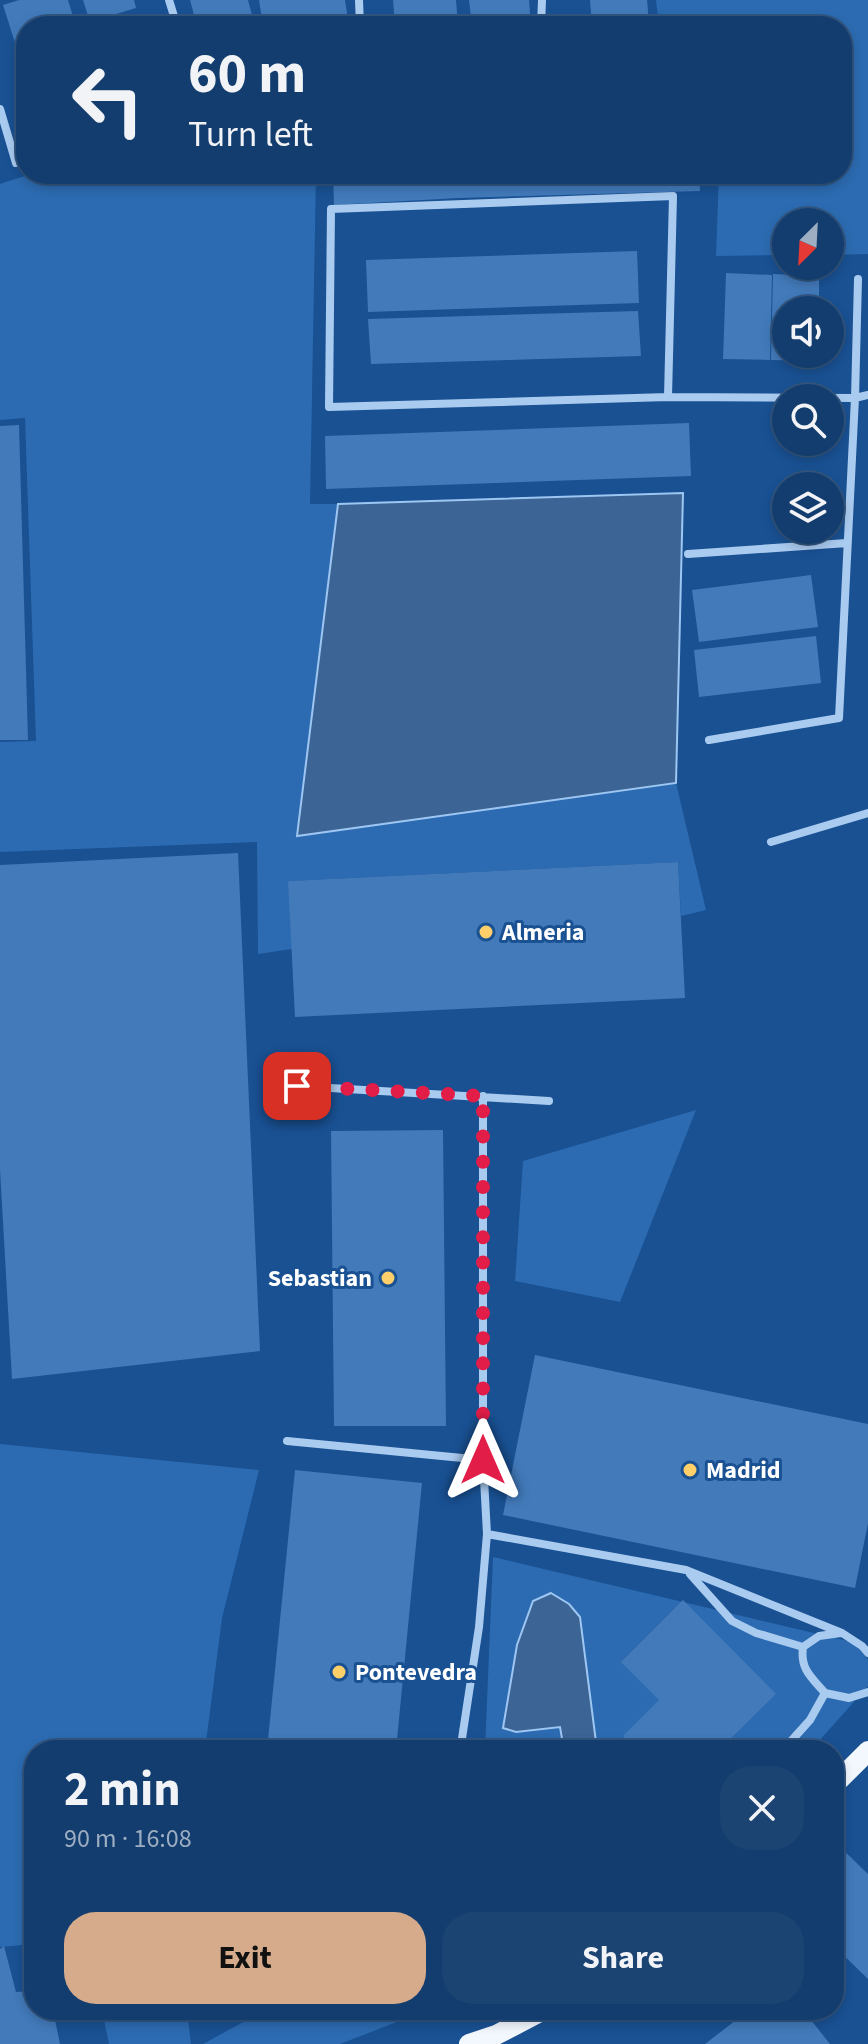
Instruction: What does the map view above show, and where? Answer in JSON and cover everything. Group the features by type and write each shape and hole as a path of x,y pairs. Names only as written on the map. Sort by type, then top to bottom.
{"main road":[{"path":"844,1775 868,1751"},
{"path":"469,2044 496,2035 525,2020"}],"street":[{"path":"0,109 16,163"},
{"path":"668,397 673,196 331,209 329,407 668,397 855,398 868,395"},
{"path":"709,740 839,718 858,279"},
{"path":"688,554 847,543"},
{"path":"771,842 868,813"},
{"path":"297,1086 549,1101"},
{"path":"462,1740 479,1627 487,1534 483,1460 483,1096"},
{"path":"287,1441 483,1460"},
{"path":"487,1534 686,1570 842,1633 868,1653"},
{"path":"686,1570 732,1621 756,1633 803,1647"},
{"path":"842,1633 819,1636 803,1647 801,1661 825,1693 849,1698 868,1692"},
{"path":"792,1740 810,1720 825,1693"}],"shaded area":[{"path":"656,0 868,0 868,254 844,255 844,208 772,208 772,255 716,256 719,184 852,184 852,16 658,16"},
{"path":"16,179 16,184 316,184 310,504 338,504 297,836 676,783 706,910 681,916 678,862 289,881 292,949 258,954 257,842 0,852 0,742 36,741 25,418 0,420 0,184"},
{"path":"683,493 676,783 297,836 338,504"},
{"path":"696,1110 620,1302 515,1281 523,1161"},
{"path":"0,1444 259,1470 222,1618 206,1740 24,1740 24,1945 0,1947"},
{"path":"493,1557 856,1643 868,1660 868,1686 820,1740 485,1740"},
{"path":"551,1593 569,1604 580,1617 596,1740 562,1740 560,1727 516,1732 503,1728 517,1645 533,1601"},
{"path":"104,2020 188,2020 191,2044 109,2044"},
{"path":"247,2020 402,2020 340,2044 203,2044"}],"building":[{"path":"19,0 68,0 73,16 16,16 16,46 3,5"},
{"path":"83,0 134,0 136,8 110,16 88,16"},
{"path":"190,0 248,0 252,16 194,16"},
{"path":"259,0 345,0 347,16 261,16"},
{"path":"393,0 456,0 457,16 394,16"},
{"path":"469,0 529,0 530,16 471,16"},
{"path":"590,0 647,0 648,16 591,16"},
{"path":"333,184 700,184 700,191 458,198 334,205"},
{"path":"637,251 639,303 368,312 366,260"},
{"path":"726,273 772,275 770,360 723,359"},
{"path":"773,280 819,280 819,296 772,296"},
{"path":"638,311 641,356 371,364 368,319"},
{"path":"689,423 691,476 326,489 325,436"},
{"path":"19,425 28,740 0,740 0,426"},
{"path":"811,575 818,627 699,642 692,590"},
{"path":"816,636 821,683 699,697 694,650"},
{"path":"238,853 260,1351 12,1379 0,1170 0,865"},
{"name":"Almeria","path":"678,862 685,998 295,1017 288,881"},
{"name":"Sebastian","path":"443,1130 446,1426 334,1426 331,1131"},
{"name":"Madrid","path":"535,1355 868,1424 868,1523 855,1588 503,1515"},
{"name":"Pontevedra","path":"295,1470 422,1483 397,1740 268,1740"},
{"path":"683,1600 776,1694 729,1740 627,1740 623,1736 659,1700 621,1662"},
{"path":"844,1851 868,1874 868,1979 844,1956"},
{"path":"4,1946 16,1992 24,1992 24,2020 55,2020 60,2044 0,2044 0,1949"},
{"path":"736,2020 811,2020 830,2044 705,2044"}],"place":[{"name":"Almeria","path":"486,932"},
{"name":"Sebastian","path":"388,1278"},
{"name":"Madrid","path":"690,1470"},
{"name":"Pontevedra","path":"339,1672"}],"route":[{"path":"297,1086 483,1096 483,1460"}]}
